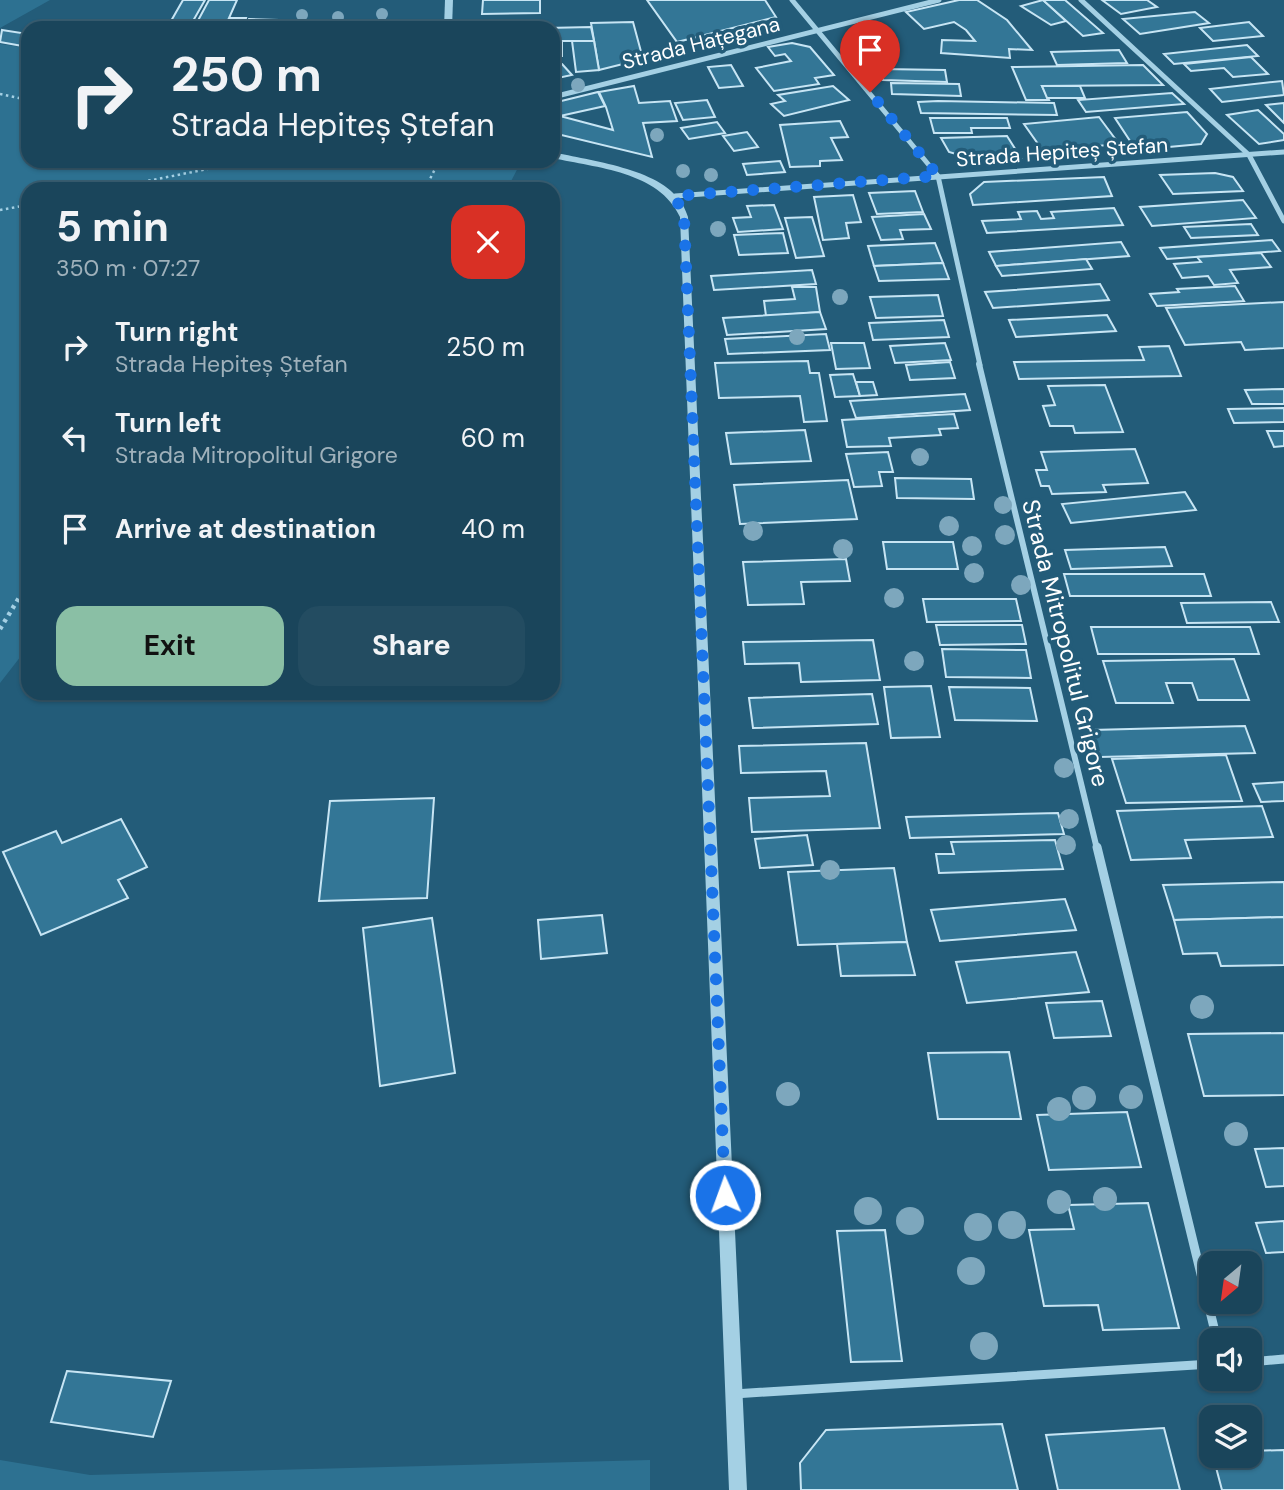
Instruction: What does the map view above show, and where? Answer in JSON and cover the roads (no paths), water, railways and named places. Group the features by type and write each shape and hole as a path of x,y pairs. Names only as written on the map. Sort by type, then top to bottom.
{"street":[{"path":"448,21 449,0"},
{"name":"Strada Mitropolitul Grigore","path":"792,0 938,176 984,386 1214,1328"},
{"name":"Strada Hațegana","path":"560,95 939,0"},
{"path":"1081,0 1249,155 1284,221"},
{"name":"Strada Hepiteș Ștefan","path":"675,196 1284,152"},
{"path":"560,157 660,185 675,196 684,217 738,1490"},
{"path":"1262,1361 1284,1359"},
{"path":"734,1394 1199,1365"}]}
